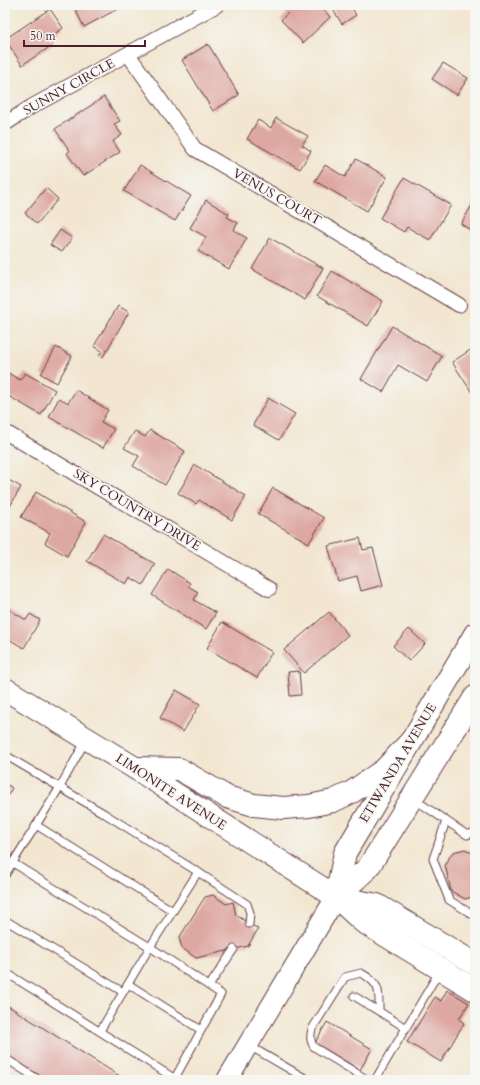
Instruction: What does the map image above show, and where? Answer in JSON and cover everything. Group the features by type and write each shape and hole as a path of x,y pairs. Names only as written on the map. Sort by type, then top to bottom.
{"main road":[{"name":"ETIWANDA AVENUE","path":"336,897 344,853 475,634"},
{"name":"LIMONITE AVENUE","path":"5,689 135,768 336,897 362,921 475,990"},
{"name":"ETIWANDA AVENUE","path":"336,897 368,868 475,697"},
{"path":"135,768 179,769 227,797 254,805 283,808 309,806 332,801 352,792 385,769 412,740"},
{"name":"LIMONITE AVENUE","path":"336,897 377,905 475,964"}],"street":[{"name":"SUNNY CIRCLE","path":"5,124 31,107 217,5"},
{"name":"VENUS COURT","path":"128,54 195,149 459,304"},
{"name":"SKY COUNTRY DRIVE","path":"5,432 270,589"},
{"name":"ETIWANDA AVENUE","path":"227,1080 336,897"}],"lane":[{"path":"5,875 60,787 87,738"},
{"path":"5,755 60,787 247,904 250,913 249,924"},
{"path":"412,798 467,835 475,832"},
{"path":"446,821 434,859 449,900 475,916"},
{"path":"36,825 173,911"},
{"path":"5,972 176,1079 221,994 150,947 13,863"},
{"path":"100,1031 150,947 198,872"},
{"path":"5,920 123,992"},
{"path":"209,986 234,949"},
{"path":"375,1080 440,969"},
{"path":"368,1080 314,1047 310,1042 312,1029 345,976 361,973 373,980 379,991 379,1012"},
{"path":"128,984 201,1030"},
{"path":"354,996 406,1028"},
{"path":"248,1045 308,1080"},
{"path":"5,1058 39,1080"}],"building":[{"path":"73,5 125,5 84,27"},
{"path":"280,5 319,5 330,17 303,43 281,20 288,13"},
{"path":"330,5 350,5 356,15 342,24"},
{"path":"50,9 63,28 49,38 53,45 22,65 5,39"},
{"path":"208,44 239,95 213,111 182,60"},
{"path":"443,63 468,78 457,95 432,79"},
{"path":"104,97 120,121 114,124 122,135 113,141 120,152 83,176 67,153 70,151 55,129"},
{"path":"276,118 308,136 302,145 311,151 300,169 247,139 258,120 271,128"},
{"path":"356,159 387,177 367,211 315,181 325,165 345,177"},
{"path":"140,165 191,196 175,221 124,191"},
{"path":"404,178 451,205 430,240 407,227 404,232 380,218"},
{"path":"46,188 58,199 37,224 25,213"},
{"path":"206,200 229,214 227,217 238,223 233,230 247,238 229,269 198,251 206,237 190,228"},
{"path":"475,200 475,233 461,224"},
{"path":"60,230 72,238 62,252 50,245"},
{"path":"270,238 323,268 305,300 252,269"},
{"path":"332,271 383,301 368,326 317,296"},
{"path":"118,306 129,312 103,357 99,355 102,351 94,346"},
{"path":"392,326 442,356 427,382 398,365 383,392 361,379"},
{"path":"56,347 72,356 57,383 41,374"},
{"path":"475,347 475,397 452,362"},
{"path":"5,371 20,380 25,373 55,390 41,415 5,394"},
{"path":"76,390 108,410 101,422 114,429 103,448 49,417 59,398 68,403"},
{"path":"268,398 295,414 279,440 253,425"},
{"path":"150,430 185,451 165,485 133,466 139,456 124,448 135,431 145,437"},
{"path":"195,465 246,496 232,520 199,500 196,504 178,493"},
{"path":"5,478 21,487 5,515"},
{"path":"273,488 324,518 309,543 258,514"},
{"path":"36,492 86,522 67,556 45,543 50,533 21,517"},
{"path":"103,534 155,564 143,585 130,577 126,584 87,561"},
{"path":"360,538 363,550 373,548 383,585 361,591 357,576 338,581 328,546"},
{"path":"168,569 190,583 188,586 198,592 194,600 216,613 206,629 152,595"},
{"path":"5,607 26,620 30,614 40,620 24,648 5,637"},
{"path":"329,612 348,635 304,673 284,650"},
{"path":"222,622 272,652 257,678 207,648"},
{"path":"409,629 425,644 409,661 393,646"},
{"path":"299,671 301,695 290,696 288,672"},
{"path":"176,690 200,704 183,732 160,718"},
{"path":"5,783 12,788 5,800"},
{"path":"465,849 475,855 475,896 465,899 451,891 445,864 453,852"},
{"path":"213,895 226,904 233,902 236,915 258,929 248,946 196,958 182,948 179,938 205,897"},
{"path":"447,990 469,1003 459,1019 464,1023 441,1062 407,1042 435,997 441,1001"},
{"path":"5,1004 126,1080 47,1080 5,1054"},
{"path":"327,1022 372,1049 360,1070 315,1043"}]}
